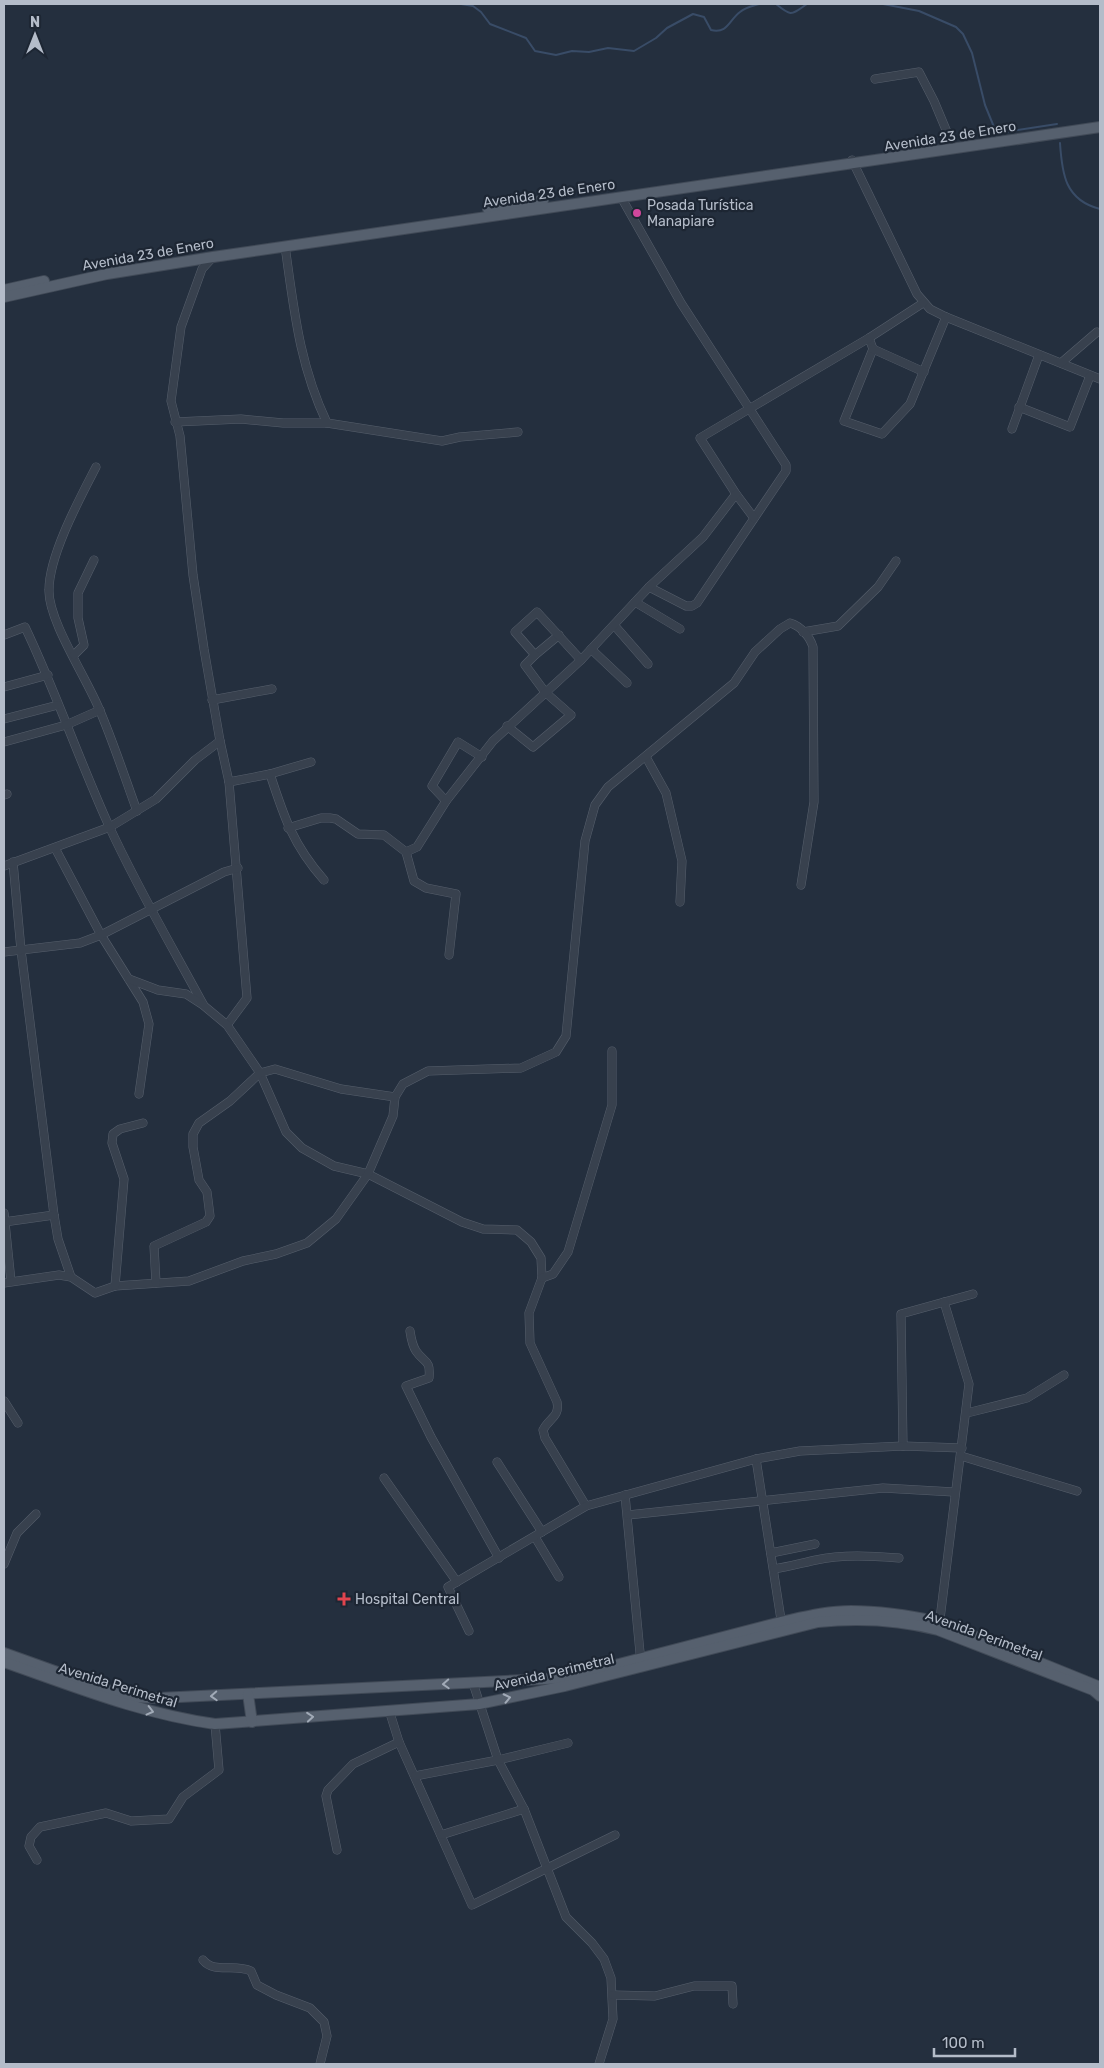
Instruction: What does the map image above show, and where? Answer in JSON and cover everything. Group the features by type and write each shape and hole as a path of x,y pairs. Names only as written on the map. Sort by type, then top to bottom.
{"main road":[{"name":"Avenida 23 de Enero","path":"4,297 107,274 621,197 1100,121"},
{"name":"Avenida 23 de Enero","path":"4,290 122,266 216,250 518,204 1100,127"},
{"name":"Avenida Perimetral","path":"4,1653 127,1697 248,1694 474,1683 565,1678 782,1626 818,1614 851,1611 918,1618 1100,1687"},
{"name":"Avenida Perimetral","path":"939,1626 1092,1690 1100,1696"},
{"name":"Avenida Perimetral","path":"4,1662 120,1703 188,1720 215,1724 479,1704 565,1686 641,1661"},
{"path":"248,1694 252,1722"}],"street":[{"path":"875,79 919,72 934,101 952,144"},
{"path":"853,161 923,303 946,316 1100,380"},
{"path":"621,197 681,303 786,465 786,471 692,606 686,606 649,587"},
{"path":"284,246 300,348 314,396 327,423"},
{"path":"213,257 202,269 181,327 171,387 175,422 180,436 193,575 212,700 230,782 238,868 247,998 227,1025"},
{"path":"754,518 700,438 869,338 923,303"},
{"path":"869,338 873,349 844,420 882,434 910,404 946,316"},
{"path":"1060,363 1097,332"},
{"path":"873,349 924,372"},
{"path":"1012,429 1039,355"},
{"path":"1019,407 1070,427 1090,376"},
{"path":"175,422 241,419 283,423 327,423 442,441 460,437 518,432"},
{"path":"96,467 82,494 52,564 49,591 53,614 100,710 136,811"},
{"path":"406,852 417,847 446,801 507,726 581,660 649,587 703,538 736,494"},
{"path":"74,656 84,644 78,618 78,593 94,560"},
{"path":"803,632 838,626 878,587 896,561"},
{"path":"635,602 680,629"},
{"path":"535,656 515,632 537,612 581,660"},
{"path":"4,1213 7,1282 59,1275 71,1277 95,1293 115,1286 189,1281 242,1262 276,1254 307,1243 336,1219 368,1174 393,1116 395,1097 403,1084 428,1071 521,1068 556,1052 566,1036 589,822 595,805 608,787 734,683 756,652 780,628 790,623 798,625 811,641 813,648 814,802 801,885"},
{"path":"614,626 648,664"},
{"path":"4,635 25,627 48,676 66,725 110,827 151,909 203,1005"},
{"path":"507,726 533,746 570,714 545,692 525,665 559,635"},
{"path":"591,649 626,683"},
{"path":"4,687 48,676"},
{"path":"212,700 272,689"},
{"path":"4,719 58,705"},
{"path":"4,742 66,725 100,710"},
{"path":"4,866 110,827 156,798 195,760 220,741"},
{"path":"446,801 432,786 458,742 482,757"},
{"path":"646,757 666,793 682,861 680,902"},
{"path":"230,782 270,774 311,762"},
{"path":"270,774 288,828 306,860 324,880"},
{"path":"288,828 321,818 336,819 358,834 384,835 406,852 414,881 426,888 456,894 449,955"},
{"path":"55,848 101,935 143,1002 149,1024 139,1094"},
{"path":"13,862 21,950 54,1215 58,1238 71,1277"},
{"path":"4,952 80,944 224,872 238,868"},
{"path":"129,979 158,990 186,994 227,1025 260,1073 286,1132 302,1148 334,1166 368,1174 462,1222 484,1229 518,1230 531,1242 541,1258 542,1278 529,1313 530,1343 557,1402 558,1409 556,1416 543,1430 545,1438 586,1506"},
{"path":"542,1278 553,1274 568,1252 612,1105 612,1051"},
{"path":"156,1283 154,1246 206,1222 210,1216 206,1192 199,1180 193,1147 193,1134 198,1123 230,1101 260,1073 275,1069 341,1089 395,1097"},
{"path":"115,1286 124,1179 112,1143 114,1134 120,1129 143,1123"},
{"path":"4,1222 54,1215"},
{"path":"903,1446 901,1314 973,1294"},
{"path":"939,1626 954,1492 967,1413 969,1384 944,1302"},
{"path":"410,1331 417,1353 425,1359 430,1367 429,1378 406,1386 431,1437 499,1558"},
{"path":"967,1413 1027,1398 1064,1375"},
{"path":"4,1401 18,1423"},
{"path":"468,1631 448,1587 586,1506 756,1459 800,1451 903,1446 961,1452 1077,1491"},
{"path":"756,1459 782,1626"},
{"path":"497,1462 538,1534 559,1577"},
{"path":"384,1478 457,1582"},
{"path":"628,1515 883,1488 954,1492"},
{"path":"625,1495 641,1661"},
{"path":"4,1564 17,1533 36,1514"},
{"path":"771,1553 815,1544"},
{"path":"774,1569 800,1566 816,1560 899,1558"},
{"path":"474,1683 498,1760 524,1809 566,1916 592,1943 604,1959 611,1978 613,1995 612,2019 599,2064"},
{"path":"388,1710 399,1742 472,1904 615,1835"},
{"path":"37,1860 29,1846 31,1837 40,1827 106,1813 131,1821 168,1819 184,1797 219,1770 215,1724"},
{"path":"337,1850 326,1796 328,1790 353,1764 399,1742"},
{"path":"415,1776 568,1744"},
{"path":"442,1835 524,1809"},
{"path":"203,1960 207,1965 215,1968 232,1966 251,1971 258,1985 276,1995 303,2005 318,2015 324,2022 327,2036 320,2064"},
{"path":"613,1995 655,1996 694,1986 732,1986 733,2004"}],"waterway":[{"path":"461,4 473,6 481,12 490,24 526,38 535,51 556,55 572,51 589,52 608,48 634,51 656,38 667,28 693,14 704,17 711,30 721,30 728,26 742,10 759,4"},
{"path":"776,4 789,13 807,4"},
{"path":"883,4 919,11 956,27 963,34 972,53 985,105 994,127 999,133 1057,124"},
{"path":"1060,143 1064,175 1072,192 1088,205 1100,209"}],"place":[{"name":"Posada Turística Manapiare","path":"637,213"},
{"name":"Hospital Central","path":"344,1599"}]}
